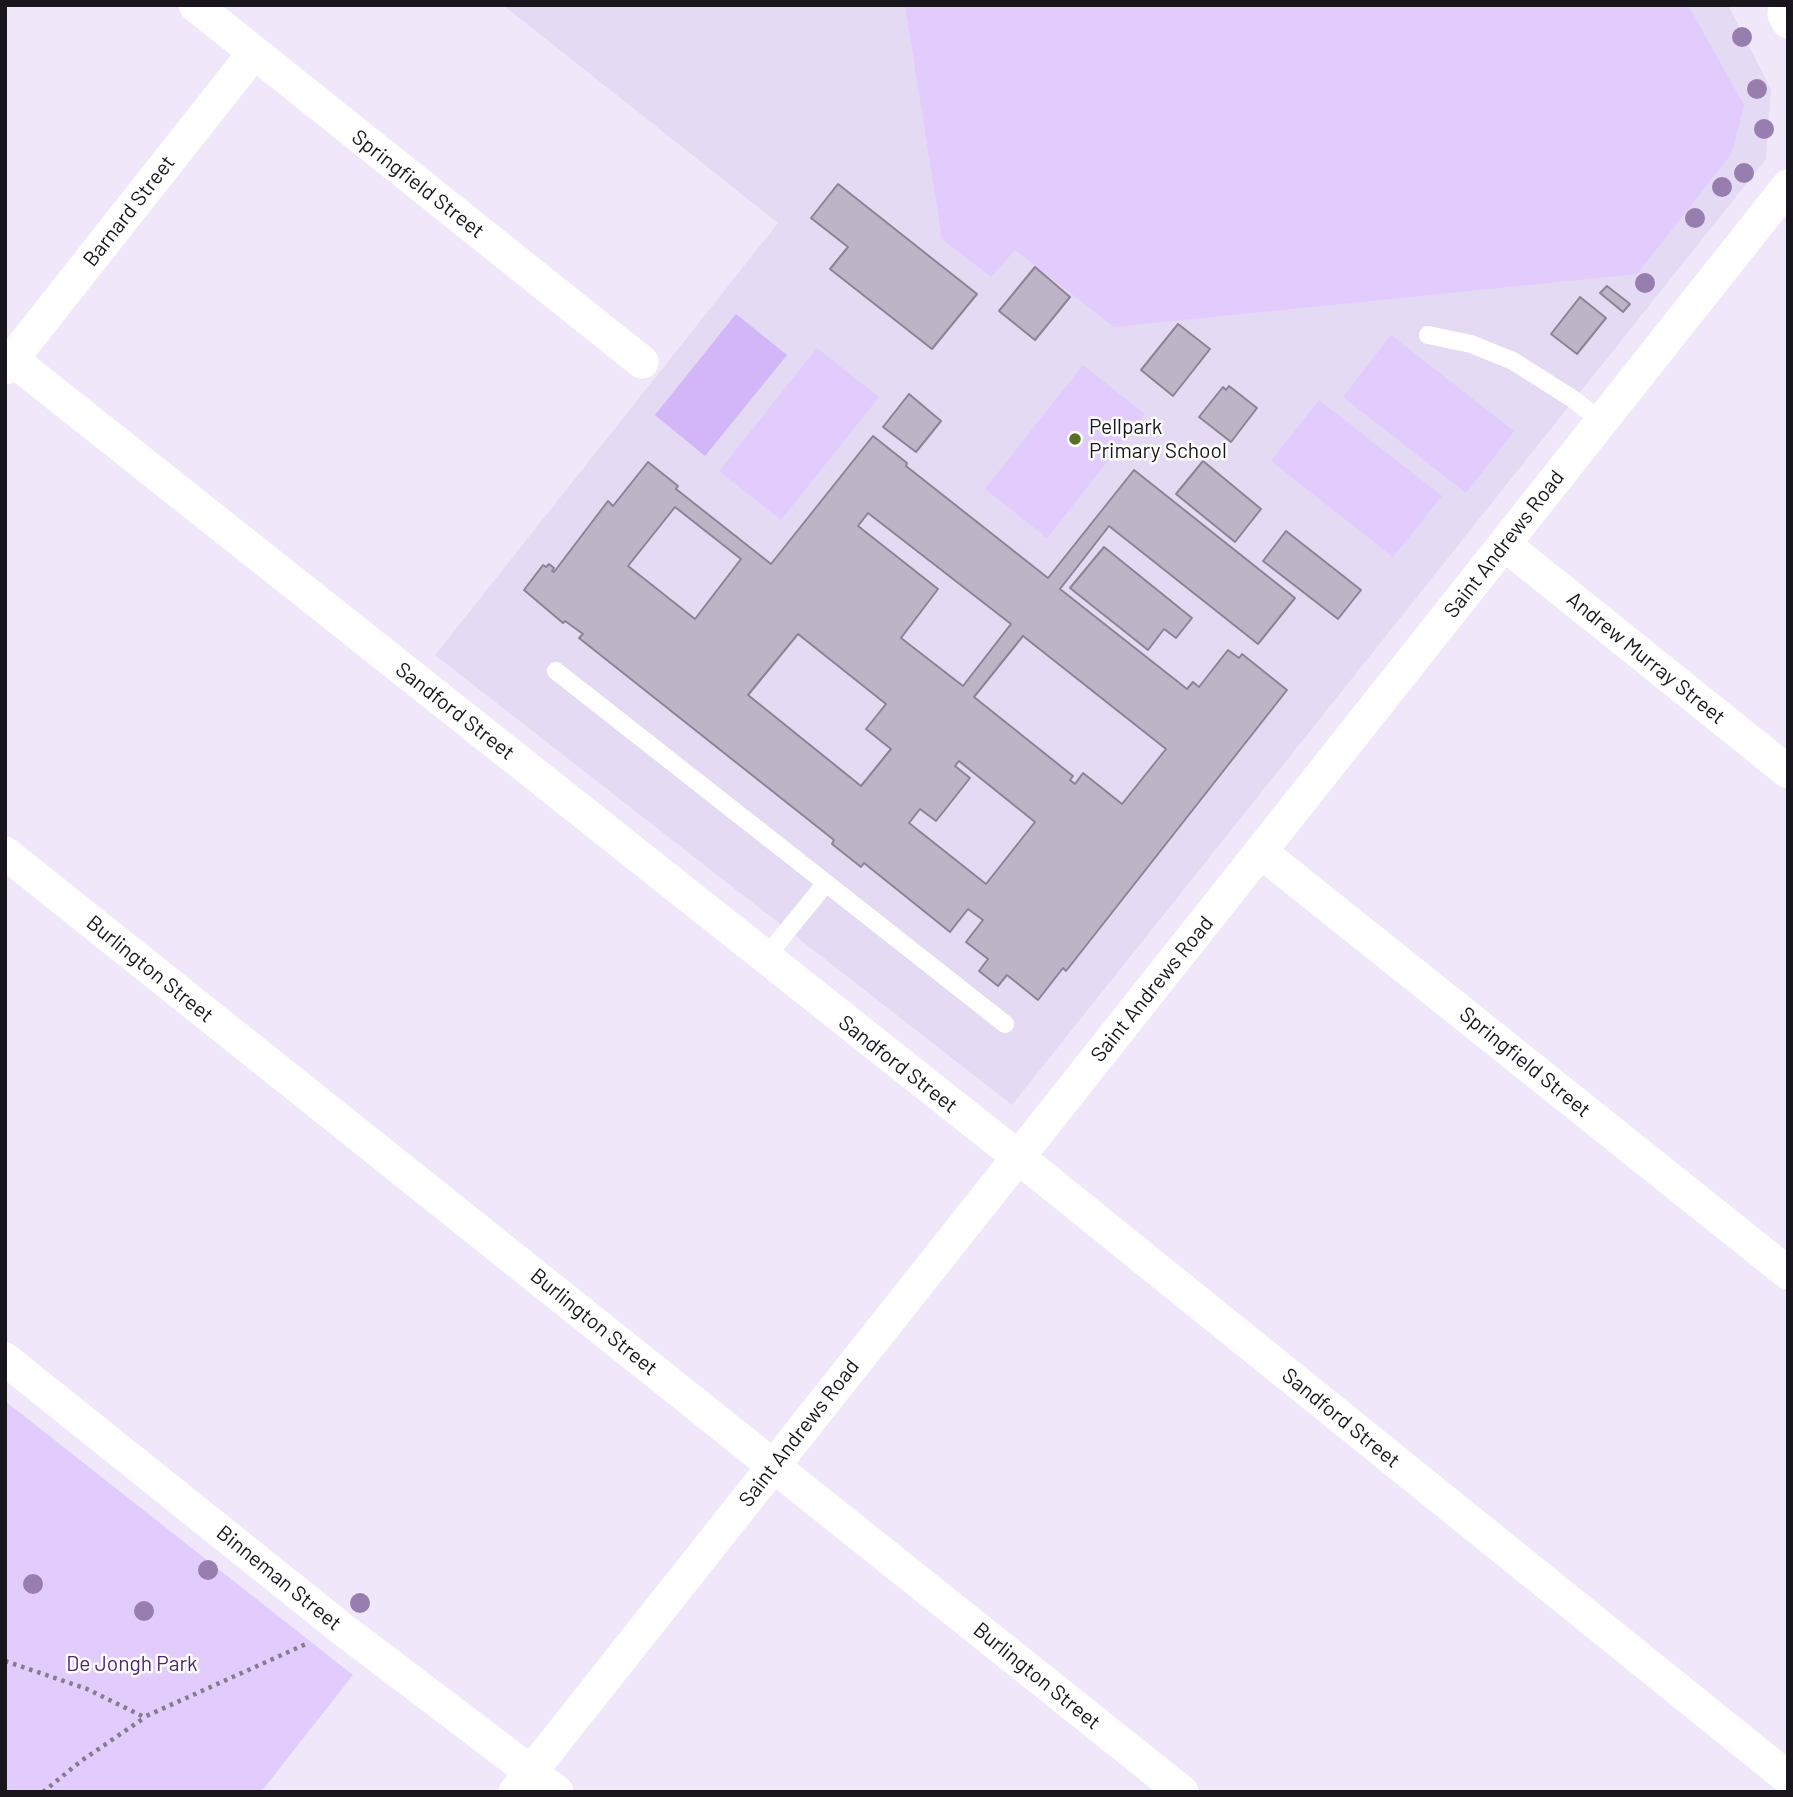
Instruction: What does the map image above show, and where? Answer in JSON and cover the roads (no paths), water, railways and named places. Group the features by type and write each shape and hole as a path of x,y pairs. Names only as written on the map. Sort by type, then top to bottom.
{"street":[{"name":"Springfield Street","path":"195,5 642,362"},
{"path":"1785,5 1784,15 1788,22"},
{"name":"Barnard Street","path":"8,360 253,54"},
{"name":"Saint Andrews Road","path":"535,1785 774,1465 1788,186"},
{"name":"Sandford Street","path":"8,360 1018,1157 1788,1778"},
{"name":"Andrew Murray Street","path":"1504,544 1788,772"},
{"name":"Springfield Street","path":"1261,852 1788,1273"},
{"name":"Burlington Street","path":"5,853 1182,1792"},
{"name":"Binneman Street","path":"5,1359 535,1785"}],"lane":[{"path":"1428,335 1471,344 1513,361 1573,399 1601,421"},
{"path":"556,671 1005,1024"},
{"path":"765,958 826,883"}],"place":[{"name":"Pellpark Primary School","path":"1075,439"}],"park label":[{"name":"De Jongh Park","path":"132,1664"}]}
